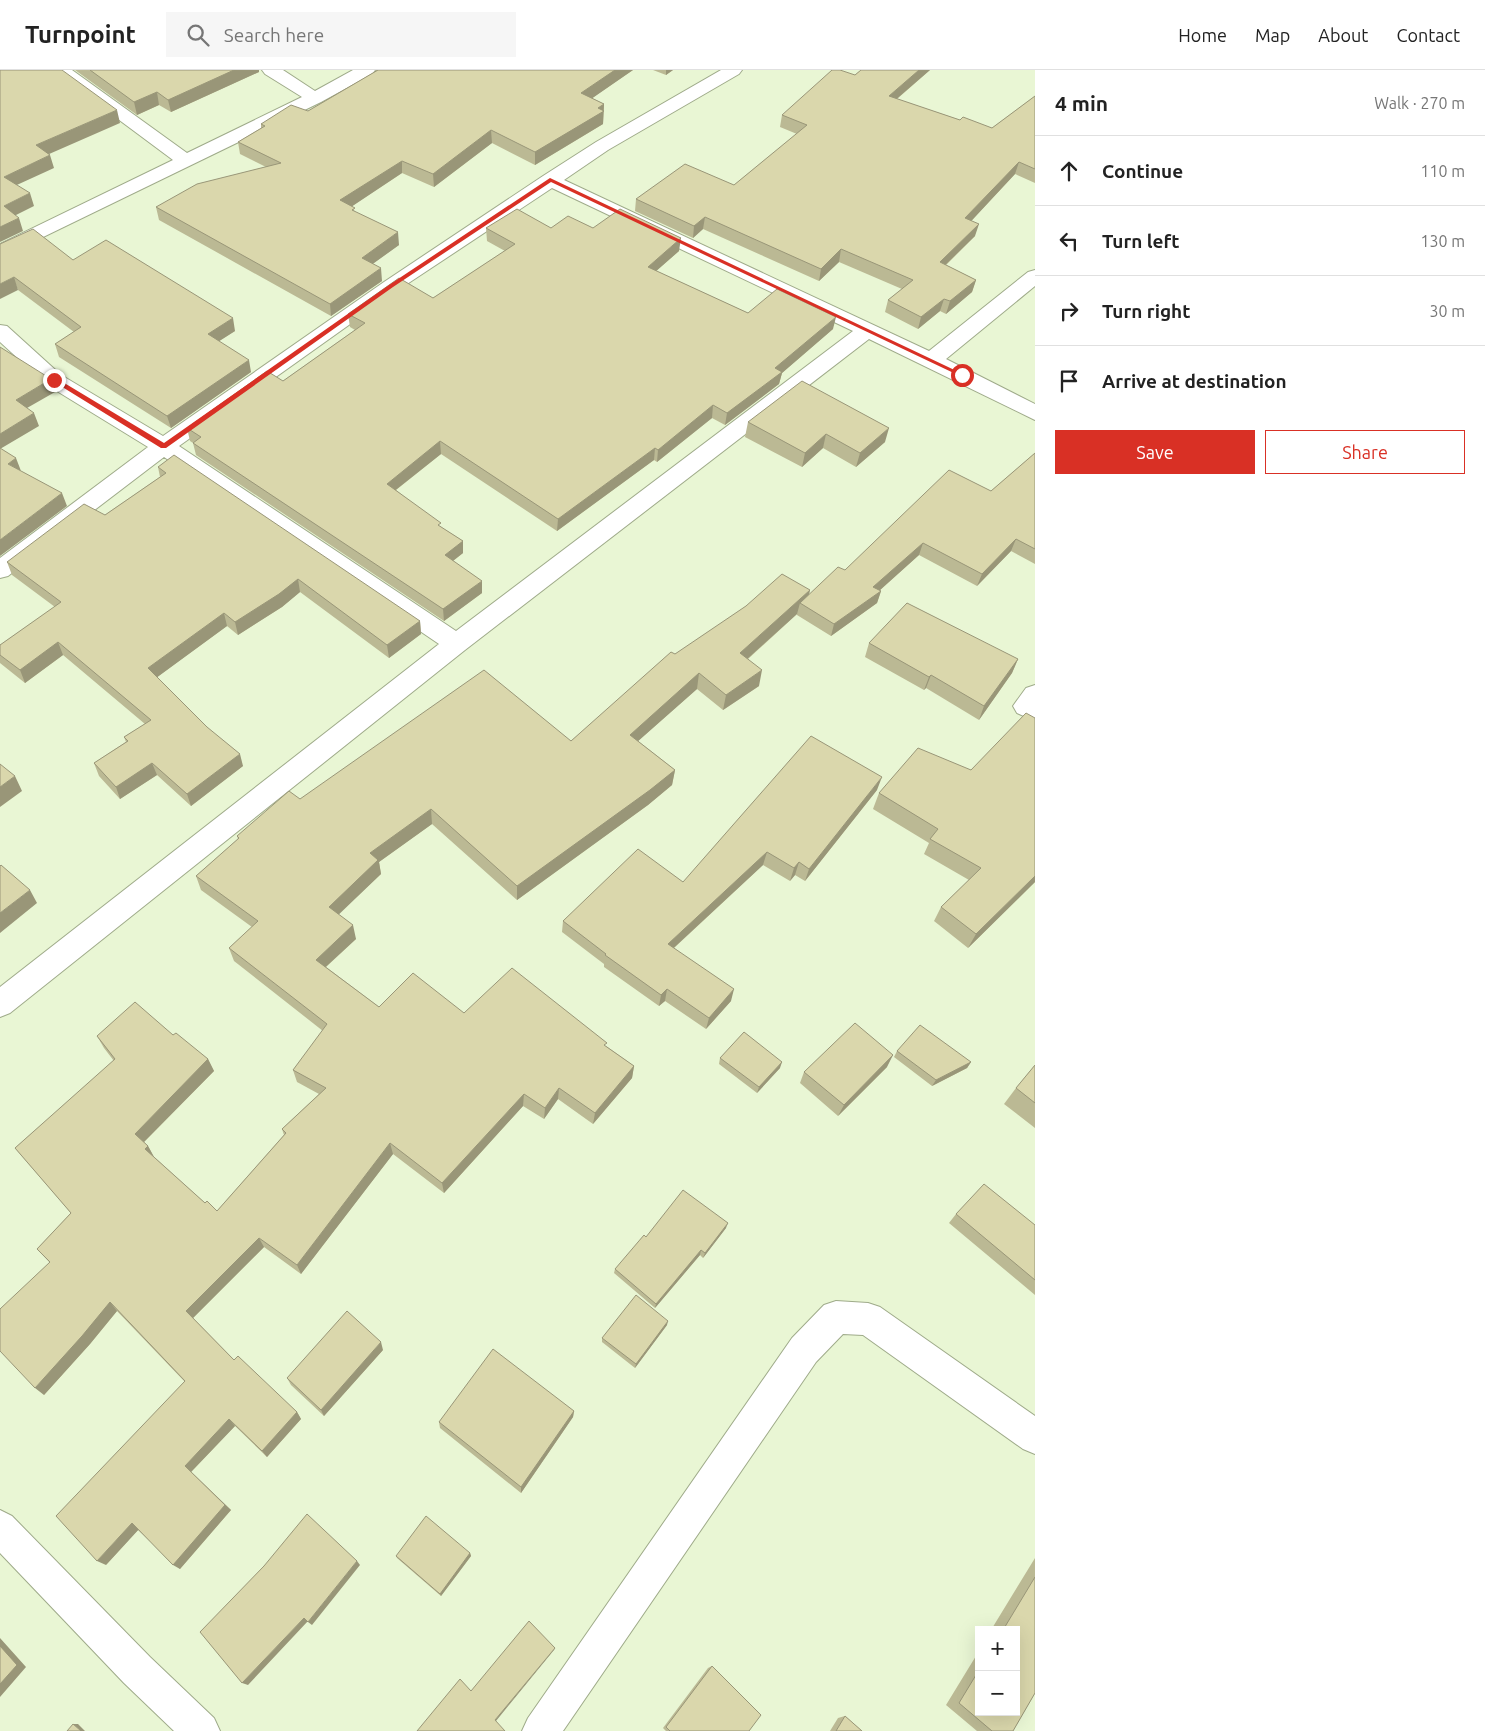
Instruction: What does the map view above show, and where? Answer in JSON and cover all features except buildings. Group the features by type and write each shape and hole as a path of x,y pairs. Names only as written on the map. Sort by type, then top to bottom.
{"street":[{"path":"61,70 186,161"},
{"path":"271,70 314,98"},
{"path":"0,252 314,98 366,70"},
{"path":"0,570 164,446 391,286 602,146 732,70"},
{"path":"550,180 932,360 1035,413"},
{"path":"932,360 1035,276"},
{"path":"0,1004 456,644 868,330"},
{"path":"0,331 54,380 164,446 456,644"},
{"path":"1035,695 1026,706 1035,711"},
{"path":"541,1731 804,1350 836,1318 868,1319 1035,1437"},
{"path":"0,1528 138,1670 201,1731"}],"route":[{"path":"54,380 164,446 391,286 550,180 962,375"}]}
